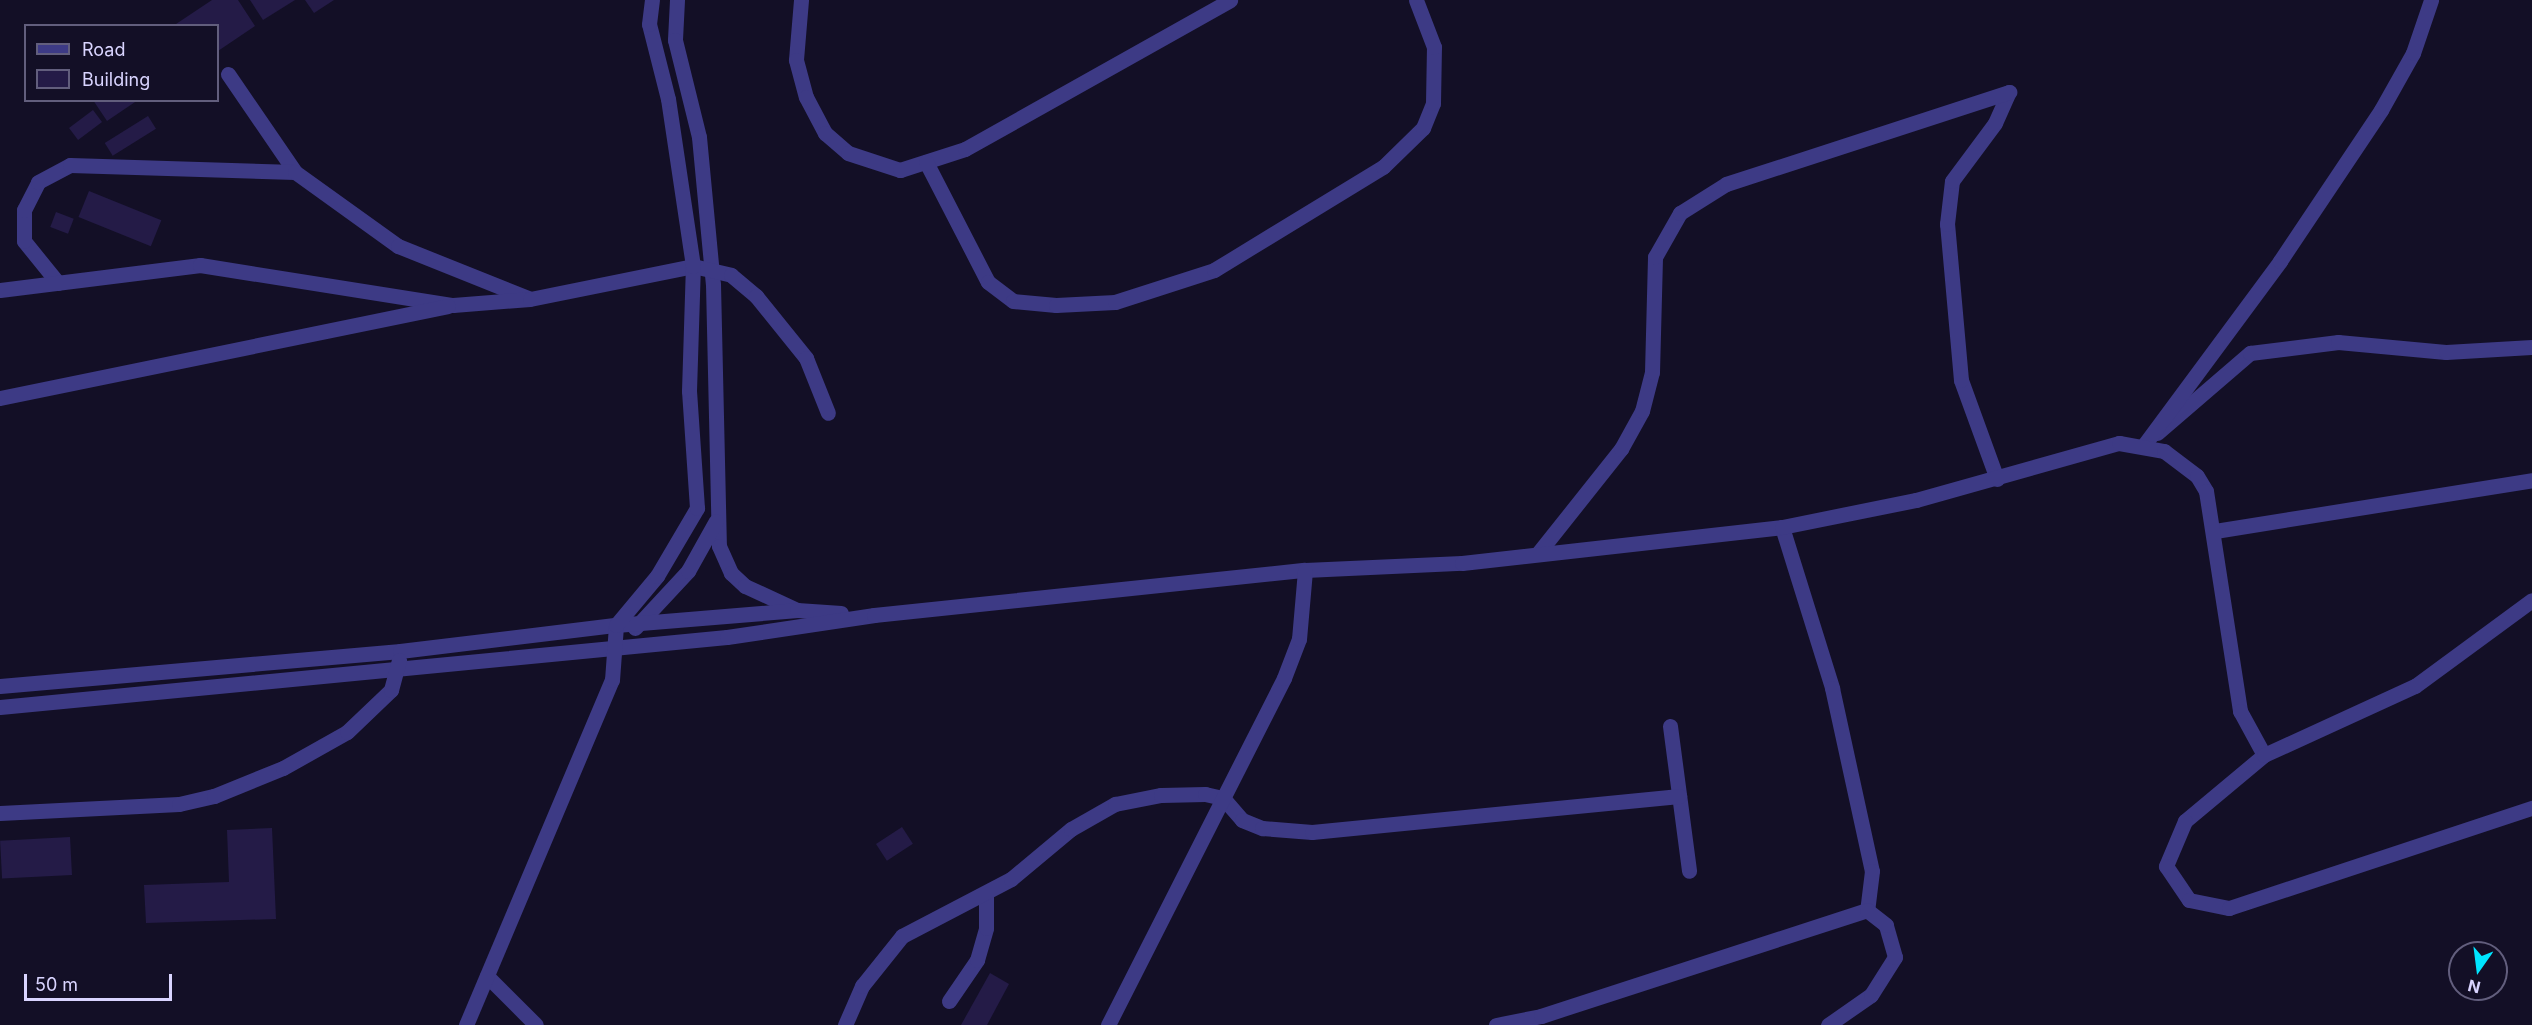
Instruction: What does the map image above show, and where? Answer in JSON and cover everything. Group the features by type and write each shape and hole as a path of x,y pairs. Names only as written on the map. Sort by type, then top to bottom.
{"street":[{"path":"466,1025 608,690 616,625 657,576 697,508 689,391 693,266 668,99 649,24 651,0"},
{"path":"677,0 675,40 699,137 711,270 719,546 731,573 764,597 797,610"},
{"path":"801,0 796,60 806,97 825,134 848,153 900,170 965,149 1230,0"},
{"path":"926,162 988,282 1013,301 1056,305 1115,302 1214,270 1383,167 1423,128 1433,103 1434,47 1416,0"},
{"path":"2144,445 2330,189 2397,85 2431,0"},
{"path":"228,74 295,172 398,246 530,299"},
{"path":"1539,552 1621,449 1642,411 1652,372 1655,257 1680,213 1726,184 2009,92 1995,123 1952,181 1948,199 1961,380 1997,479"},
{"path":"58,283 24,241 24,210 38,182 70,165 295,172"},
{"path":"0,290 200,265 453,305"},
{"path":"0,398 264,348 453,305 530,299 693,266 731,275 763,305 806,358 828,413"},
{"path":"2144,445 2250,353 2338,342 2446,352 2532,347"},
{"path":"0,707 613,648 874,615 1305,570 1462,563 1539,552 1782,527 1997,479 2091,447 2144,445 2164,451 2197,476 2215,531 2240,711 2264,755"},
{"path":"2215,531 2532,480"},
{"path":"613,648 688,572 718,518"},
{"path":"1782,527 1832,688 1872,871 1867,910"},
{"path":"1108,1025 1299,639 1305,570"},
{"path":"2532,600 2415,686 2264,755 2186,820 2166,866 2189,900 2229,908 2532,808"},
{"path":"0,686 400,651 616,625 637,626 797,610 874,615"},
{"path":"0,813 179,804 214,796 283,768 347,732 383,701 399,667 400,651"},
{"path":"1670,726 1689,871"},
{"path":"845,1025 862,986 902,936 986,892 1095,812 1115,804 1161,795 1222,798 1242,820 1262,828 1312,832 1679,796"},
{"path":"949,1001 976,960 986,928 986,892"},
{"path":"1496,1025 1541,1016 1867,910"},
{"path":"1828,1025 1871,995 1895,957 1886,925 1867,910"},
{"path":"487,976 536,1025"}],"building":[{"path":"212,0 238,0 255,26 219,50 219,24 176,24"},
{"path":"250,0 295,0 263,20"},
{"path":"305,0 334,0 314,13"},
{"path":"94,102 135,102 107,121"},
{"path":"93,110 102,122 78,140 69,128"},
{"path":"148,116 156,129 113,156 105,143"},
{"path":"89,191 161,220 151,246 79,217"},
{"path":"56,212 74,219 68,234 50,227"},
{"path":"902,827 913,844 887,861 876,844"},
{"path":"272,828 276,919 146,923 144,885 229,882 227,830"},
{"path":"70,837 72,875 2,879 0,841"},
{"path":"990,973 1009,984 987,1025 961,1025"}]}
